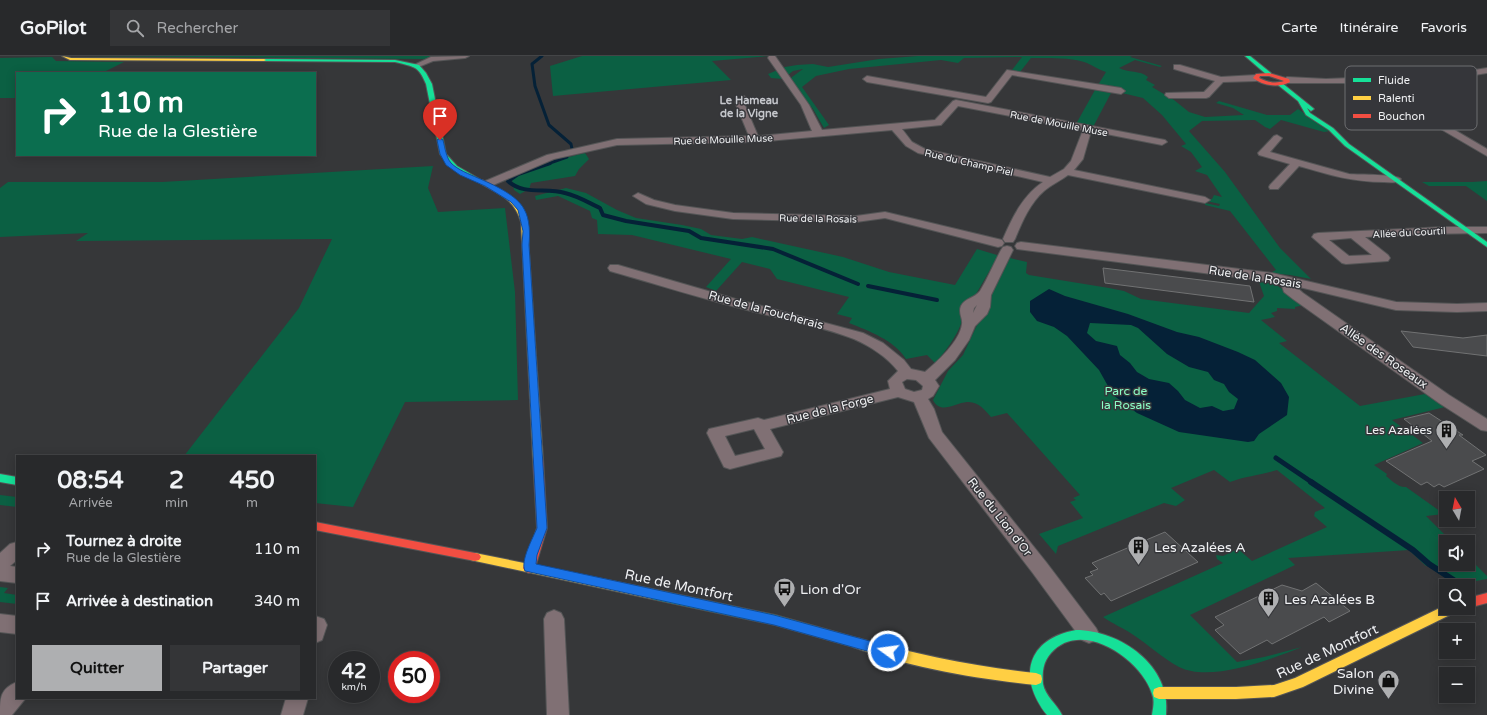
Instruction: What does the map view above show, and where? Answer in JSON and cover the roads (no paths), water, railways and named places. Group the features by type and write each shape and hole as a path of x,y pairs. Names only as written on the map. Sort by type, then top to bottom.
{"street":[{"path":"64,56 70,59 84,60 395,61 423,69 427,76 443,154 448,164 462,174 487,184 514,200 521,209 526,231 542,528 529,568"},
{"path":"416,66 431,59 465,56"},
{"path":"1247,56 1269,74"},
{"path":"772,58 805,105 818,133"},
{"path":"1177,67 1221,80 1256,78 1264,82 1345,80"},
{"path":"1477,73 1487,70"},
{"path":"981,108 1010,72 1121,91"},
{"path":"1256,78 1258,75 1269,74 1280,77 1300,102 1301,107 1316,121 1328,127 1347,145 1487,245"},
{"path":"1477,75 1487,78"},
{"path":"867,79 988,100"},
{"path":"1169,95 1206,95 1221,80"},
{"name":"Rue de Mouille Muse","path":"487,184 551,157 617,142 755,139 938,123 963,96"},
{"path":"744,99 739,102 755,139"},
{"name":"Rue de Mouille Muse","path":"956,103 1162,142"},
{"name":"Rue du Champ Piel","path":"895,127 909,144 922,151 1052,181"},
{"path":"927,379 950,357 962,340 969,324 982,311 984,295 1004,244 1032,197 1066,172 1079,157 1082,140 1088,129"},
{"path":"1449,130 1484,150"},
{"path":"1277,138 1263,153 1348,177 1362,179 1396,179"},
{"path":"1274,187 1297,163"},
{"path":"1066,172 1205,200"},
{"name":"Rue de la Rosais","path":"638,196 650,202 674,208 733,216 856,219 885,215 1004,244 1019,242 1022,246 1288,280 1396,306 1457,308 1487,307"},
{"name":"Allée du Courtil","path":"1354,235 1487,230"},
{"name":"Rue de la Foucherais","path":"614,268 858,336 878,346 899,363 907,374"},
{"name":"Allée des Roseaux","path":"1288,280 1289,289 1298,296 1444,399 1487,426"},
{"path":"907,374 918,374 927,379 930,382 931,390 919,397 906,395 899,392 895,385 895,381 902,375 907,374"},
{"name":"Rue de la Forge","path":"760,426 899,392"},
{"name":"Rue du Lion d'Or","path":"919,397 926,409 935,434 1039,567 1089,634"},
{"path":"0,478 16,481"},
{"name":"Rue de Montfort","path":"316,526 529,568 774,620 872,648 965,670 1036,679"},
{"path":"0,564 16,551"},
{"path":"0,573 16,575"},
{"path":"1475,601 1487,598"},
{"name":"Rue de Montfort","path":"1159,694 1274,691 1298,683 1439,614"},
{"path":"554,619 558,715"},
{"path":"0,623 16,625"},
{"path":"1055,715 1044,701 1036,679 1037,660 1047,645 1063,637 1089,634 1106,640 1129,653 1148,671 1159,694 1159,715"},
{"path":"0,713 16,693"},
{"path":"292,715 297,699"}],"water":[{"path":"1049,289 1065,296 1128,314 1177,332 1199,337 1238,352 1255,360 1281,383 1289,397 1287,415 1259,434 1254,441 1248,442 1179,432 1137,413 1113,395 1099,370 1067,336 1054,327 1037,321 1030,312 1030,301","holes":["1090,323 1131,325 1138,328 1167,354 1189,367 1208,372 1214,380 1224,384 1229,392 1238,399 1234,409 1223,411 1212,406 1200,408 1185,400 1169,383 1149,379 1137,372 1130,363 1120,355 1117,346 1096,341 1087,333"]}],"waterway":[{"path":"542,56 532,64 535,86 549,125 571,144 572,149"},
{"path":"547,164 567,157"},
{"path":"550,163 518,174 508,181 514,186 528,190 558,191 570,194 600,208 603,215 626,221 689,231 701,238 773,249 858,284"},
{"path":"868,286 937,300"},
{"path":"1276,458 1313,483"},
{"path":"1311,482 1413,550 1429,564 1452,579"}],"place":[{"name":"Les Azalées","path":"1447,450"},
{"name":"Les Azalées A","path":"1139,566"},
{"name":"Lion d'Or","path":"784,608"},
{"name":"Les Azalées B","path":"1269,618"},
{"name":"Salon Divine","path":"1389,700"}],"district":[{"name":"Le Hameau de la Vigne","path":"749,106"}],"park label":[{"name":"Parc de la Rosais","path":"1126,398"}]}
